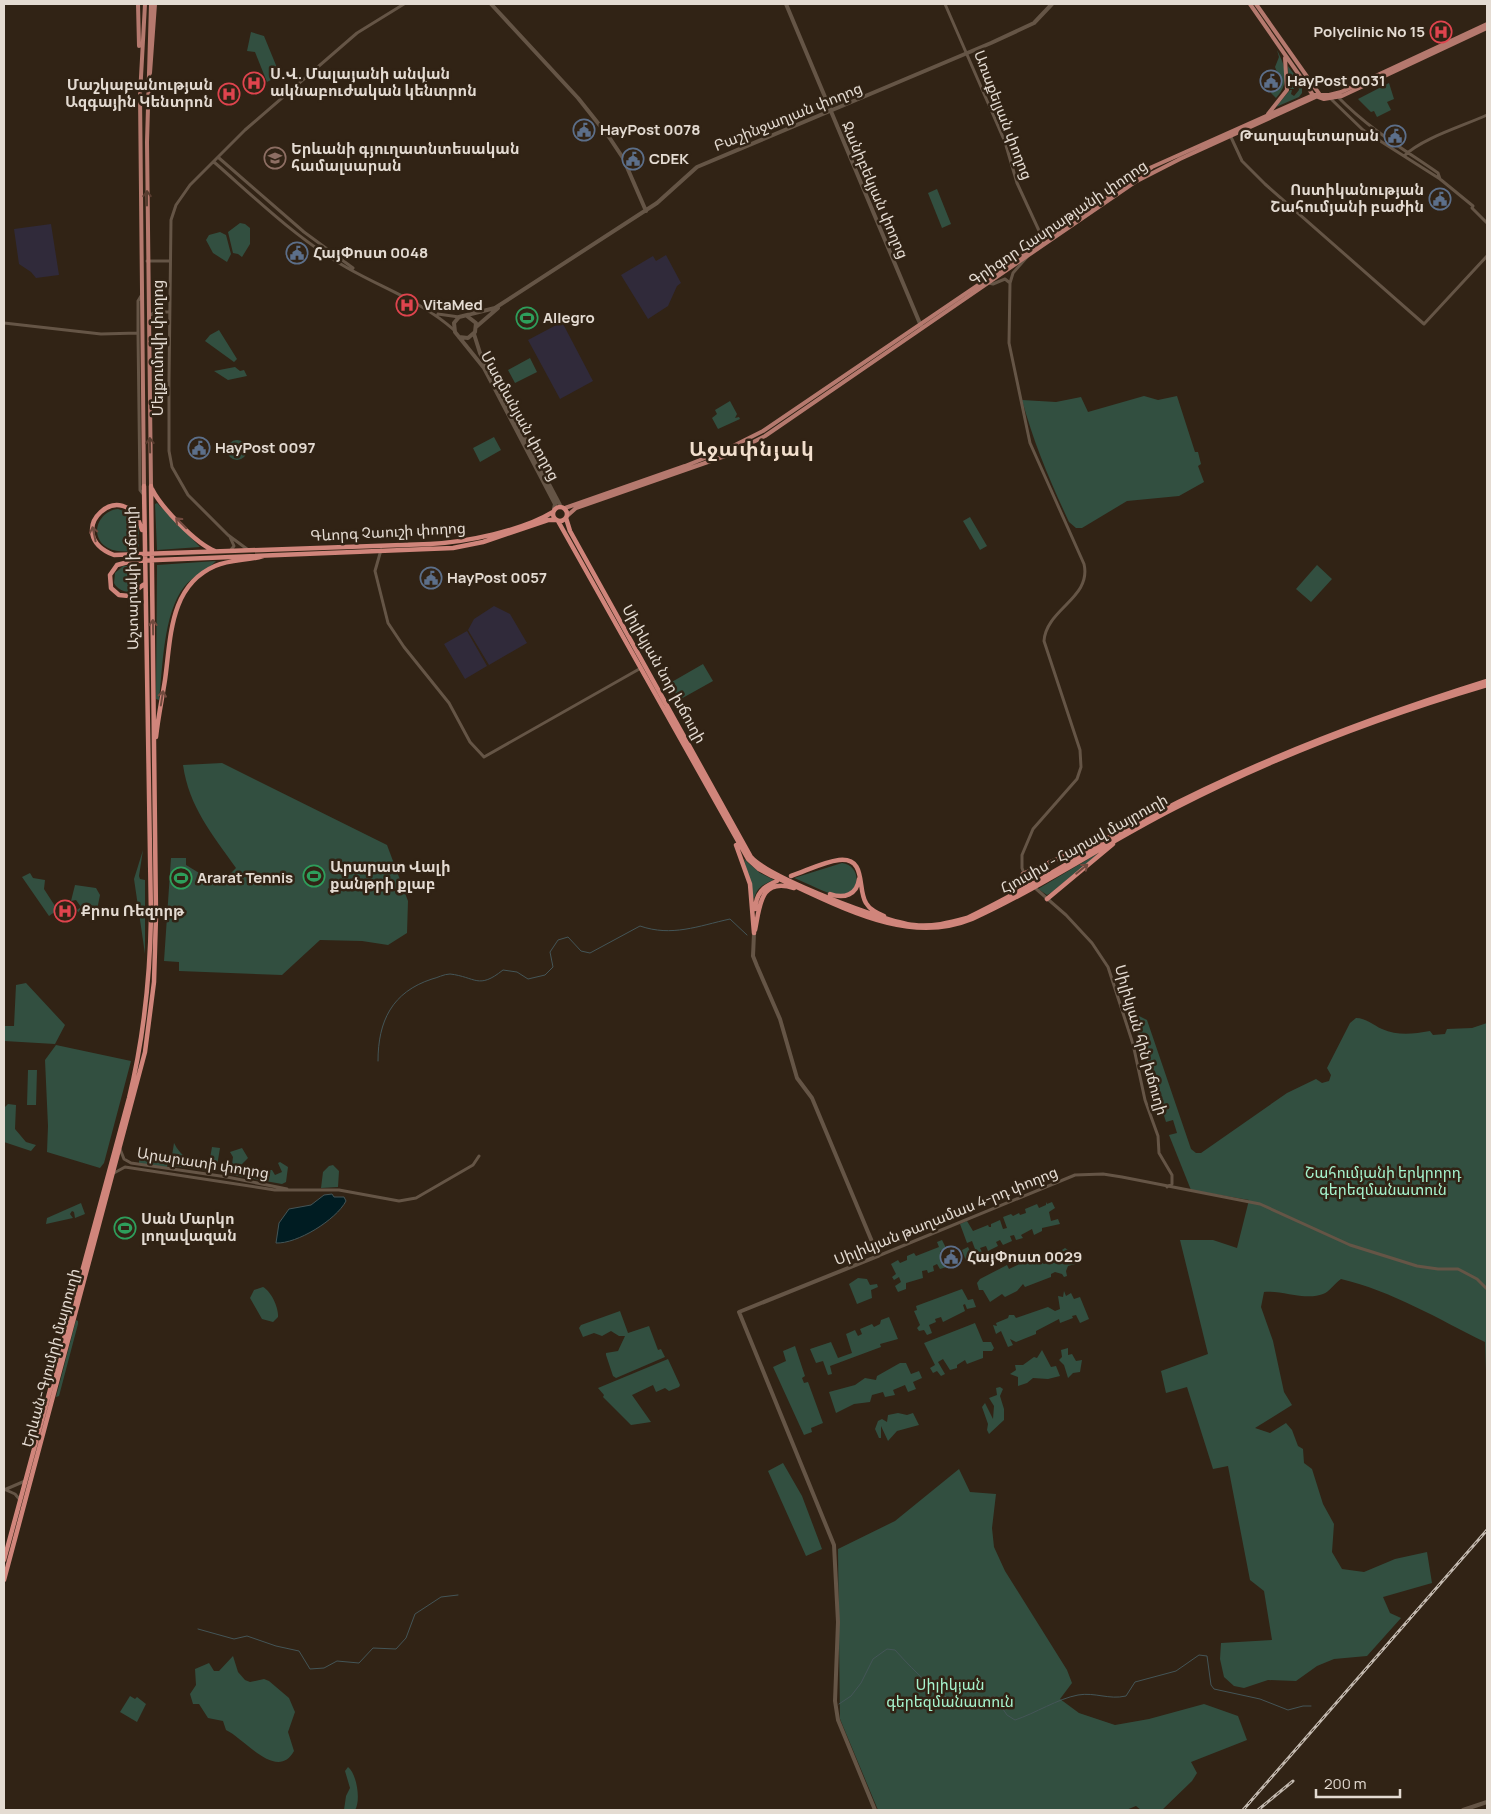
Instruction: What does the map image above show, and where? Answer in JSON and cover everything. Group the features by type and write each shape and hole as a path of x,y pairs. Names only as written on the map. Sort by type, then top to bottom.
{"highway":[{"name":"Աշտարակի խճուղի","path":"144,486 144,584 152,823"},
{"path":"151,486 161,504 207,548 219,553"},
{"name":"Աշտարակի խճուղի","path":"119,1147 140,1051 149,983 154,764 151,486"},
{"name":"Գևորգ Չաուշի փողոց","path":"144,536 136,514 119,505 106,507 101,511 92,526 94,538 99,548 114,555 229,553 453,543 488,536 563,507"},
{"name":"Սիլիկյան նոր խճուղի","path":"563,507 570,531 717,799 720,809"},
{"name":"Սիլիկյան նոր խճուղի","path":"554,510 557,521 742,842"},
{"name":"Գևորգ Չաուշի փողոց","path":"271,554 461,546 483,542 548,520 557,521 567,517"},
{"path":"144,584 133,594 119,596 111,588 110,575 117,565 132,561 271,554"},
{"path":"154,764 172,624 183,594 198,577 214,566 236,559 257,558 271,554"},
{"name":"Հյուսիս - Հարավ մայրուղի","path":"1043,879 1126,830 1220,782 1308,743 1406,706 1487,683"},
{"name":"Հյուսիս - Հարավ մայրուղի","path":"742,842 758,864 873,915 922,925 952,922 976,914 1212,790 1306,747 1405,710 1487,683"},
{"path":"720,809 748,874 754,934"},
{"name":"Հյուսիս - Հարավ մայրուղի","path":"720,809 745,854 755,866 772,876 883,922 923,929 943,927 967,921 1013,895"},
{"path":"1024,874 1118,831 1126,830"},
{"path":"1047,899 1118,839"},
{"path":"791,876 842,860 851,862 862,876 863,897 867,906 895,921"},
{"path":"813,890 839,897 847,896 858,887 859,870"},
{"path":"754,934 756,897 764,887 777,881"},
{"path":"754,934 760,902 770,889 786,886 819,896"},
{"name":"Աշտարակի խճուղի","path":"119,1147 131,1098"},
{"name":"Երևան-Գյումրի մայրուղի","path":"103,1202 114,1173 119,1147"},
{"name":"Երևան-Գյումրի մայրուղի","path":"4,1580 119,1147"},
{"name":"Երևան-Գյումրի մայրուղի","path":"4,1560 75,1309"}],"main road":[{"path":"138,4 140,56"},
{"name":"Աշտարակի խճուղի","path":"144,486 140,56 145,4"},
{"name":"Աշտարակի խճուղի","path":"151,4 147,142 151,486"},
{"path":"148,95 155,4"},
{"path":"490,4 578,98 609,137 623,158 647,210"},
{"name":"Ջանիբեկյան փողոց","path":"786,4 921,326"},
{"name":"Բաշինջաղյան փողոց","path":"476,327 490,313 666,197 697,167 967,54 1034,23 1052,4"},
{"path":"1250,4 1284,54 1317,96 1331,99 1487,28"},
{"path":"1256,4 1317,96"},
{"path":"1317,96 1341,92 1487,24"},
{"path":"1267,115 1287,90 1288,72 1284,54"},
{"name":"Գրիգոր Հասրաթյանի փողոց","path":"921,326 988,283 1135,182 1267,115 1317,96"},
{"name":"Գրիգոր Հասրաթյանի փողոց","path":"921,326 1021,254 1152,167 1317,96"},
{"path":"141,142 147,142"},
{"name":"Բաշինջաղյան փողոց","path":"467,316 495,308 647,210"},
{"path":"467,316 474,320 476,327 474,334 468,338 459,337 454,330 454,323 459,317 467,316"},
{"path":"563,507 685,466 756,435 921,326"},
{"path":"567,517 576,508 728,456 745,447 789,420 921,326"},
{"name":"Մազմանյան փողոց","path":"474,334 480,354 563,507"},
{"name":"Մազմանյան փողոց","path":"459,337 484,368 555,504 554,510"},
{"path":"143,404 150,404"},
{"path":"754,934 753,956 780,1019 797,1078 812,1098 878,1256"},
{"name":"Սիլիկյան թաղամաս 4-րդ փողոց","path":"875,1810 838,1720 836,1701 838,1616 834,1545 739,1312 878,1256"},
{"path":"1463,1810 1487,1802"}],"street":[{"name":"Մելքումովի փողոց","path":"252,552 228,535 188,495 172,466 169,451 170,226 176,205 190,185 255,121 357,33 404,4"},
{"name":"Առաքելյան փողոց","path":"945,4 1005,142 1017,183 1041,235"},
{"path":"1338,97 1368,127 1438,173 1440,179"},
{"path":"1331,99 1363,130 1440,179 1487,223"},
{"path":"1340,107 1340,104 1344,103"},
{"path":"1404,156 1408,152 1487,115"},
{"path":"1363,130 1368,127"},
{"path":"1230,134 1242,161 1265,184 1424,324 1487,256"},
{"path":"219,158 304,232 343,262 438,314 459,317"},
{"path":"214,162 312,246 341,264 434,314 454,330"},
{"path":"1021,254 1041,235 1054,226 1060,229"},
{"path":"1024,874 1021,861 1026,843 1037,824 1077,779 1081,767 1080,750 1044,641 1049,624 1081,589 1086,578 1086,570 1030,443 1009,344 1010,283 1013,274 1022,265 1027,256"},
{"path":"147,261 169,261"},
{"path":"985,279 988,283 993,284 1005,279 1010,283"},
{"path":"143,293 138,302 138,333 140,490 144,496"},
{"path":"148,316 154,312 169,312"},
{"path":"4,323 101,334 138,333"},
{"path":"228,535 234,546 229,553"},
{"path":"381,550 375,571 388,623 404,647 449,703 470,742 484,757 641,668"},
{"name":"Սիլիկյան հին խճուղի","path":"1024,874 1035,889 1066,915 1092,943 1108,967 1133,1044 1145,1100 1158,1136 1159,1153 1172,1175 1172,1184 1167,1187"},
{"name":"Արարատի փողոց","path":"119,1147 124,1159 131,1164 227,1177 289,1190"},
{"name":"Արարատի փողոց","path":"114,1173 125,1167 289,1190 339,1190 390,1201 416,1198 473,1165 479,1156"},
{"name":"Սիլիկյան թաղամաս 4-րդ փողոց","path":"878,1256 1076,1176 1104,1174 1167,1187"},
{"path":"1167,1187 1260,1204 1350,1245 1417,1266 1438,1270 1458,1269 1477,1279 1487,1289"},
{"path":"5,1490 25,1481"},
{"path":"5,1490 15,1494 20,1500"}],"shaded area":[{"path":"51,224 59,275 36,278 19,264 14,229"},
{"path":"666,255 681,283 677,286 668,306 648,319 621,275 653,256 656,261"},
{"path":"562,322 593,381 560,399 528,340"},
{"path":"494,606 510,614 527,643 489,665 468,630 474,619"},
{"path":"467,631 487,666 465,679 444,644"}],"green space":[{"path":"251,32 264,36 280,75 267,82 255,52 247,51"},
{"path":"1277,50 1283,63 1285,81 1276,98 1271,93 1272,90 1275,92 1278,86 1275,79 1279,77 1275,67 1279,57"},
{"path":"1288,66 1302,85 1302,93 1299,97 1276,107 1290,90 1292,90 1291,94 1294,96 1299,90 1298,85 1295,87 1297,84 1294,85 1294,89 1289,89"},
{"path":"1389,83 1394,99 1387,102 1391,110 1377,117 1374,111 1371,112 1358,99"},
{"path":"937,189 951,224 942,228 928,193"},
{"path":"240,223 250,228 250,244 242,257 233,253 228,232"},
{"path":"220,232 226,235 231,254 227,262 213,253 206,240 209,235"},
{"path":"219,330 237,359 234,362 205,341 210,335"},
{"path":"530,358 537,372 515,383 508,370"},
{"path":"235,367 240,371 244,370 247,376 228,380 214,371"},
{"path":"1144,396 1158,400 1177,396 1195,452 1198,452 1201,464 1198,466 1204,482 1179,496 1127,501 1082,528 1076,528 1069,522 1049,477 1022,400 1056,402 1081,397 1088,412"},
{"path":"730,401 737,414 735,418 739,417 740,419 718,429 712,418 717,414 715,410"},
{"path":"494,437 501,450 480,462 473,448"},
{"path":"237,440 244,443 247,450 244,457 237,460 230,457 227,450 230,443"},
{"path":"157,503 200,547 157,550 155,504"},
{"path":"118,509 132,514 139,528 139,551 115,551 108,548 98,538 97,531 101,519 105,514"},
{"path":"970,517 987,546 980,550 963,521"},
{"path":"216,561 187,583 177,598 165,641 159,700 156,699 157,565"},
{"path":"1317,565 1332,579 1311,602 1296,589"},
{"path":"123,566 139,566 139,583 134,590 123,591 114,583 115,573"},
{"path":"703,664 713,681 679,700 670,683"},
{"name":"Արարատ Վալի քանթրի քլաբ","path":"222,763 387,845 408,901 407,933 388,945 362,941 320,940 282,975 179,971 179,962 164,961 171,858 186,858 186,865 219,885 236,868 210,832 196,807 190,794 183,765"},
{"path":"143,850 139,876 140,879 145,880 145,954 134,879"},
{"path":"1102,851 1047,895 1038,889"},
{"path":"744,859 760,873 774,880 756,892 754,900"},
{"path":"842,863 849,865 856,875 857,881 852,891 846,894 828,893 794,878"},
{"path":"30,873 33,878 45,880 44,889 55,906 56,911 49,916 22,877"},
{"path":"75,885 96,888 100,895 96,915 78,912 77,910 81,907 76,900 71,901"},
{"path":"26,983 65,1025 55,1044 4,1041 4,1026 14,1026 16,985"},
{"name":"Շահումյանի երկրորդ գերեզմանատուն","path":"1139,1016 1147,1020 1191,1149 1196,1153 1201,1153 1287,1093 1316,1079 1322,1083 1329,1081 1331,1075 1327,1068 1350,1023 1356,1018 1400,1034 1430,1031 1433,1035 1445,1034 1447,1029 1472,1028 1487,1023 1487,1398 1485,1342 1414,1306 1360,1284 1341,1279 1325,1293 1316,1296 1264,1292 1261,1307 1273,1341 1284,1392 1292,1405 1255,1428 1270,1433 1286,1423 1292,1430 1298,1446 1303,1449 1304,1463 1312,1469 1323,1504 1334,1524 1332,1552 1342,1569 1364,1572 1395,1559 1427,1552 1432,1583 1383,1597 1390,1613 1401,1618 1367,1656 1334,1659 1317,1666 1296,1681 1268,1680 1244,1688 1234,1686 1224,1677 1220,1659 1221,1643 1272,1640 1264,1591 1250,1580 1228,1466 1213,1469 1187,1387 1166,1393 1161,1371 1208,1354 1180,1240 1213,1240 1237,1248 1249,1200 1191,1190 1169,1135 1177,1133 1173,1120 1166,1122 1135,1024"},
{"path":"56,1045 131,1061 104,1163 100,1168 47,1152 48,1126 45,1060"},
{"path":"28,1070 37,1070 36,1105 27,1105"},
{"path":"8,1104 16,1105 15,1129 26,1142 36,1145 31,1151 4,1142 4,1108"},
{"path":"174,1143 188,1159 203,1164 209,1164 212,1147 220,1148 216,1172 173,1166 171,1162"},
{"path":"242,1148 248,1158 241,1165 246,1170 250,1166 252,1167 251,1173 257,1175 262,1170 262,1176 270,1176 270,1170 272,1170 275,1175 282,1172 278,1163 280,1162 288,1167 286,1182 282,1184 221,1173 220,1170 231,1173 233,1157 230,1152"},
{"path":"139,1154 168,1157 167,1168 139,1163"},
{"path":"333,1165 339,1171 338,1187 321,1188 323,1172"},
{"path":"1046,1202 1047,1204 1052,1202 1055,1208 1049,1212 1051,1221 1058,1219 1060,1224 1042,1228 1042,1231 1034,1235 1032,1229 1021,1235 1023,1238 1016,1240 1014,1235 1010,1236 1012,1241 1003,1245 1000,1240 996,1242 998,1246 988,1251 986,1246 980,1248 983,1254 966,1261 962,1250 968,1247 970,1251 975,1249 972,1241 967,1243 960,1224 967,1221 973,1231 988,1225 991,1227 991,1224 1000,1220 1003,1229 1007,1228 1003,1217 1011,1214 1013,1216 1019,1213 1020,1215 1026,1213 1025,1209 1037,1204 1039,1208 1046,1205"},
{"path":"81,1203 85,1214 75,1218 72,1211 70,1214 73,1218 46,1224 47,1218"},
{"path":"942,1240 946,1248 940,1251 944,1260 947,1259 950,1266 940,1269 937,1264 933,1266 934,1271 928,1273 927,1270 922,1271 923,1278 906,1283 906,1289 898,1292 895,1286 901,1282 899,1277 894,1280 892,1277 896,1274 891,1264 898,1260 900,1263 907,1260 907,1256 914,1253 916,1256 939,1247 937,1242"},
{"path":"1065,1248 1071,1252 1068,1254 1072,1256 1075,1264 1068,1266 1067,1276 1064,1277 1062,1274 1055,1272 1051,1274 1051,1277 1025,1287 1023,1284 1017,1291 1005,1297 1002,1294 990,1302 983,1290 979,1290 977,1283 980,1279 1007,1265 1009,1269 1034,1257 1044,1264 1055,1259 1057,1264 1062,1262 1064,1256 1062,1250"},
{"path":"858,1278 867,1279 870,1285 877,1284 878,1287 871,1290 872,1298 857,1304 849,1284"},
{"path":"263,1287 272,1296 277,1309 278,1317 273,1322 262,1319 250,1298 254,1290"},
{"path":"962,1289 968,1300 973,1299 976,1307 967,1309 965,1304 963,1305 965,1311 943,1322 941,1317 935,1319 936,1322 929,1325 932,1333 927,1335 924,1330 919,1331 917,1328 920,1325 914,1311 917,1310 916,1306"},
{"path":"1064,1291 1066,1296 1071,1293 1074,1299 1080,1297 1089,1319 1080,1323 1076,1315 1060,1323 1059,1319 1036,1331 1036,1334 1016,1342 1010,1339 1013,1345 1008,1347 1001,1331 996,1334 993,1325 997,1326 996,1323 1008,1318 1009,1315 1014,1315 1016,1318 1048,1307 1055,1311 1060,1309 1058,1296 1063,1297"},
{"path":"620,1311 628,1333 649,1326 658,1350 661,1349 665,1357 616,1378 613,1376 606,1353 618,1351 625,1336 619,1336 611,1331 602,1336 594,1333 583,1337 579,1328 581,1325"},
{"path":"889,1317 898,1339 880,1344 881,1347 830,1366 832,1374 828,1375 823,1361 816,1363 810,1349 831,1342 838,1358 852,1353 846,1334 855,1330 858,1336 862,1334 860,1329 872,1324 874,1327 880,1324 881,1320"},
{"path":"76,1320 78,1324 59,1396 56,1397"},
{"path":"975,1323 983,1342 991,1342 994,1348 992,1351 983,1351 983,1358 967,1364 965,1360 957,1365 957,1368 950,1370 943,1359 938,1362 945,1374 941,1376 937,1371 933,1373 930,1368 935,1365 924,1343"},
{"path":"795,1346 805,1376 802,1378 804,1383 808,1382 823,1423 811,1428 812,1432 804,1435 773,1367 786,1361 783,1351"},
{"path":"1068,1348 1068,1355 1072,1354 1076,1361 1082,1360 1080,1372 1073,1373 1068,1378 1064,1365 1059,1360 1062,1357 1061,1350"},
{"path":"1042,1350 1051,1367 1056,1366 1060,1376 1048,1379 1033,1378 1027,1383 1018,1386 1018,1377 1010,1374 1016,1370 1015,1365 1023,1365 1034,1357 1037,1358"},
{"path":"668,1359 680,1385 679,1387 669,1391 665,1388 656,1392 653,1385 632,1395 651,1422 631,1425 603,1397 604,1395 598,1388"},
{"path":"900,1363 906,1363 911,1374 919,1371 922,1378 913,1382 916,1389 908,1392 905,1385 893,1390 895,1395 885,1397 883,1392 872,1395 870,1402 854,1404 836,1413 829,1392 855,1385 865,1378 876,1380 877,1376"},
{"path":"1000,1387 1003,1389 1000,1396 1004,1409 1004,1420 989,1434 987,1430 988,1424 982,1407 985,1403 993,1419 994,1406 989,1398 997,1395 996,1388"},
{"path":"898,1413 907,1415 913,1413 919,1425 897,1431 888,1441 881,1426 881,1438 879,1438 875,1429 878,1421 882,1419 887,1422 888,1415"},
{"path":"783,1463 802,1496 822,1549 806,1556 768,1471"},
{"name":"Սիլիկյան գերեզմանատուն","path":"959,1469 970,1492 996,1494 992,1528 994,1547 1005,1571 1067,1670 1072,1683 1060,1699 1079,1713 1115,1725 1149,1719 1204,1704 1238,1716 1247,1740 1191,1762 1197,1773 1192,1781 1162,1810 1141,1810 1136,1806 1126,1810 878,1810 840,1719 838,1549 895,1521"},
{"path":"233,1656 238,1672 245,1680 250,1682 264,1679 269,1681 289,1698 295,1712 288,1732 294,1751 287,1759 279,1762 260,1755 226,1730 223,1721 208,1718 199,1704 193,1704 190,1694 196,1685 195,1669 209,1663 214,1671 219,1671"},
{"path":"130,1696 135,1699 137,1697 146,1704 137,1722 120,1712"},
{"path":"348,1767 356,1781 358,1800 355,1810 344,1810 346,1796 350,1788 345,1771"}],"water":[{"path":"332,1194 334,1197 344,1197 346,1201 334,1216 305,1235 294,1240 276,1243 279,1223 289,1209 311,1205 324,1195"}],"waterway":[{"path":"378,1061 381,1033 390,1010 397,1000 407,992 432,979 450,974 482,981 495,976 503,970 517,972 528,979 545,975 553,967 550,952 558,940 568,937 581,951 590,953 640,926 663,931 685,929 730,919 747,935"},
{"path":"198,1629 234,1639 247,1636 276,1646 299,1651 310,1669 324,1668 337,1661 359,1663 373,1648 396,1649 406,1638 415,1614 441,1597 458,1595"},
{"path":"839,1704 851,1696 861,1683 873,1659 887,1649 895,1650 928,1684 957,1704 968,1709 994,1696 1007,1715 1015,1720 1078,1695 1126,1696 1135,1682 1176,1671 1199,1655 1207,1656 1211,1685 1214,1689 1260,1699 1288,1710 1311,1706"}],"railway":[{"path":"1243,1810 1487,1530"},
{"path":"1258,1810 1293,1781"}],"place":[{"name":"Polyclinic No 15","path":"1441,32"},
{"name":"HayPost 0031","path":"1271,81"},
{"name":"Ս.Վ. Մալայանի անվան ակնաբուժական կենտրոն","path":"254,83"},
{"name":"Մաշկաբանության Ազգային Կենտրոն","path":"229,94"},
{"name":"HayPost 0078","path":"584,130"},
{"name":"Թաղապետարան","path":"1395,136"},
{"name":"Երևանի գյուղատնտեսական համալսարան","path":"275,158"},
{"name":"CDEK","path":"633,159"},
{"name":"Ոստիկանության Շահումյանի բաժին","path":"1440,199"},
{"name":"ՀայՓոստ 0048","path":"297,253"},
{"name":"VitaMed","path":"407,305"},
{"name":"Allegro","path":"527,318"},
{"name":"HayPost 0097","path":"199,448"},
{"name":"HayPost 0057","path":"431,578"},
{"name":"Արարատ Վալի քանթրի քլաբ","path":"314,876"},
{"name":"Ararat Tennis","path":"181,878"},
{"name":"Քրոս Ռեզորթ","path":"65,911"},
{"name":"Սան Մարկո լողավազան","path":"125,1228"},
{"name":"ՀայՓոստ 0029","path":"951,1257"}],"district":[{"name":"Աջափնյակ","path":"752,449"}]}
